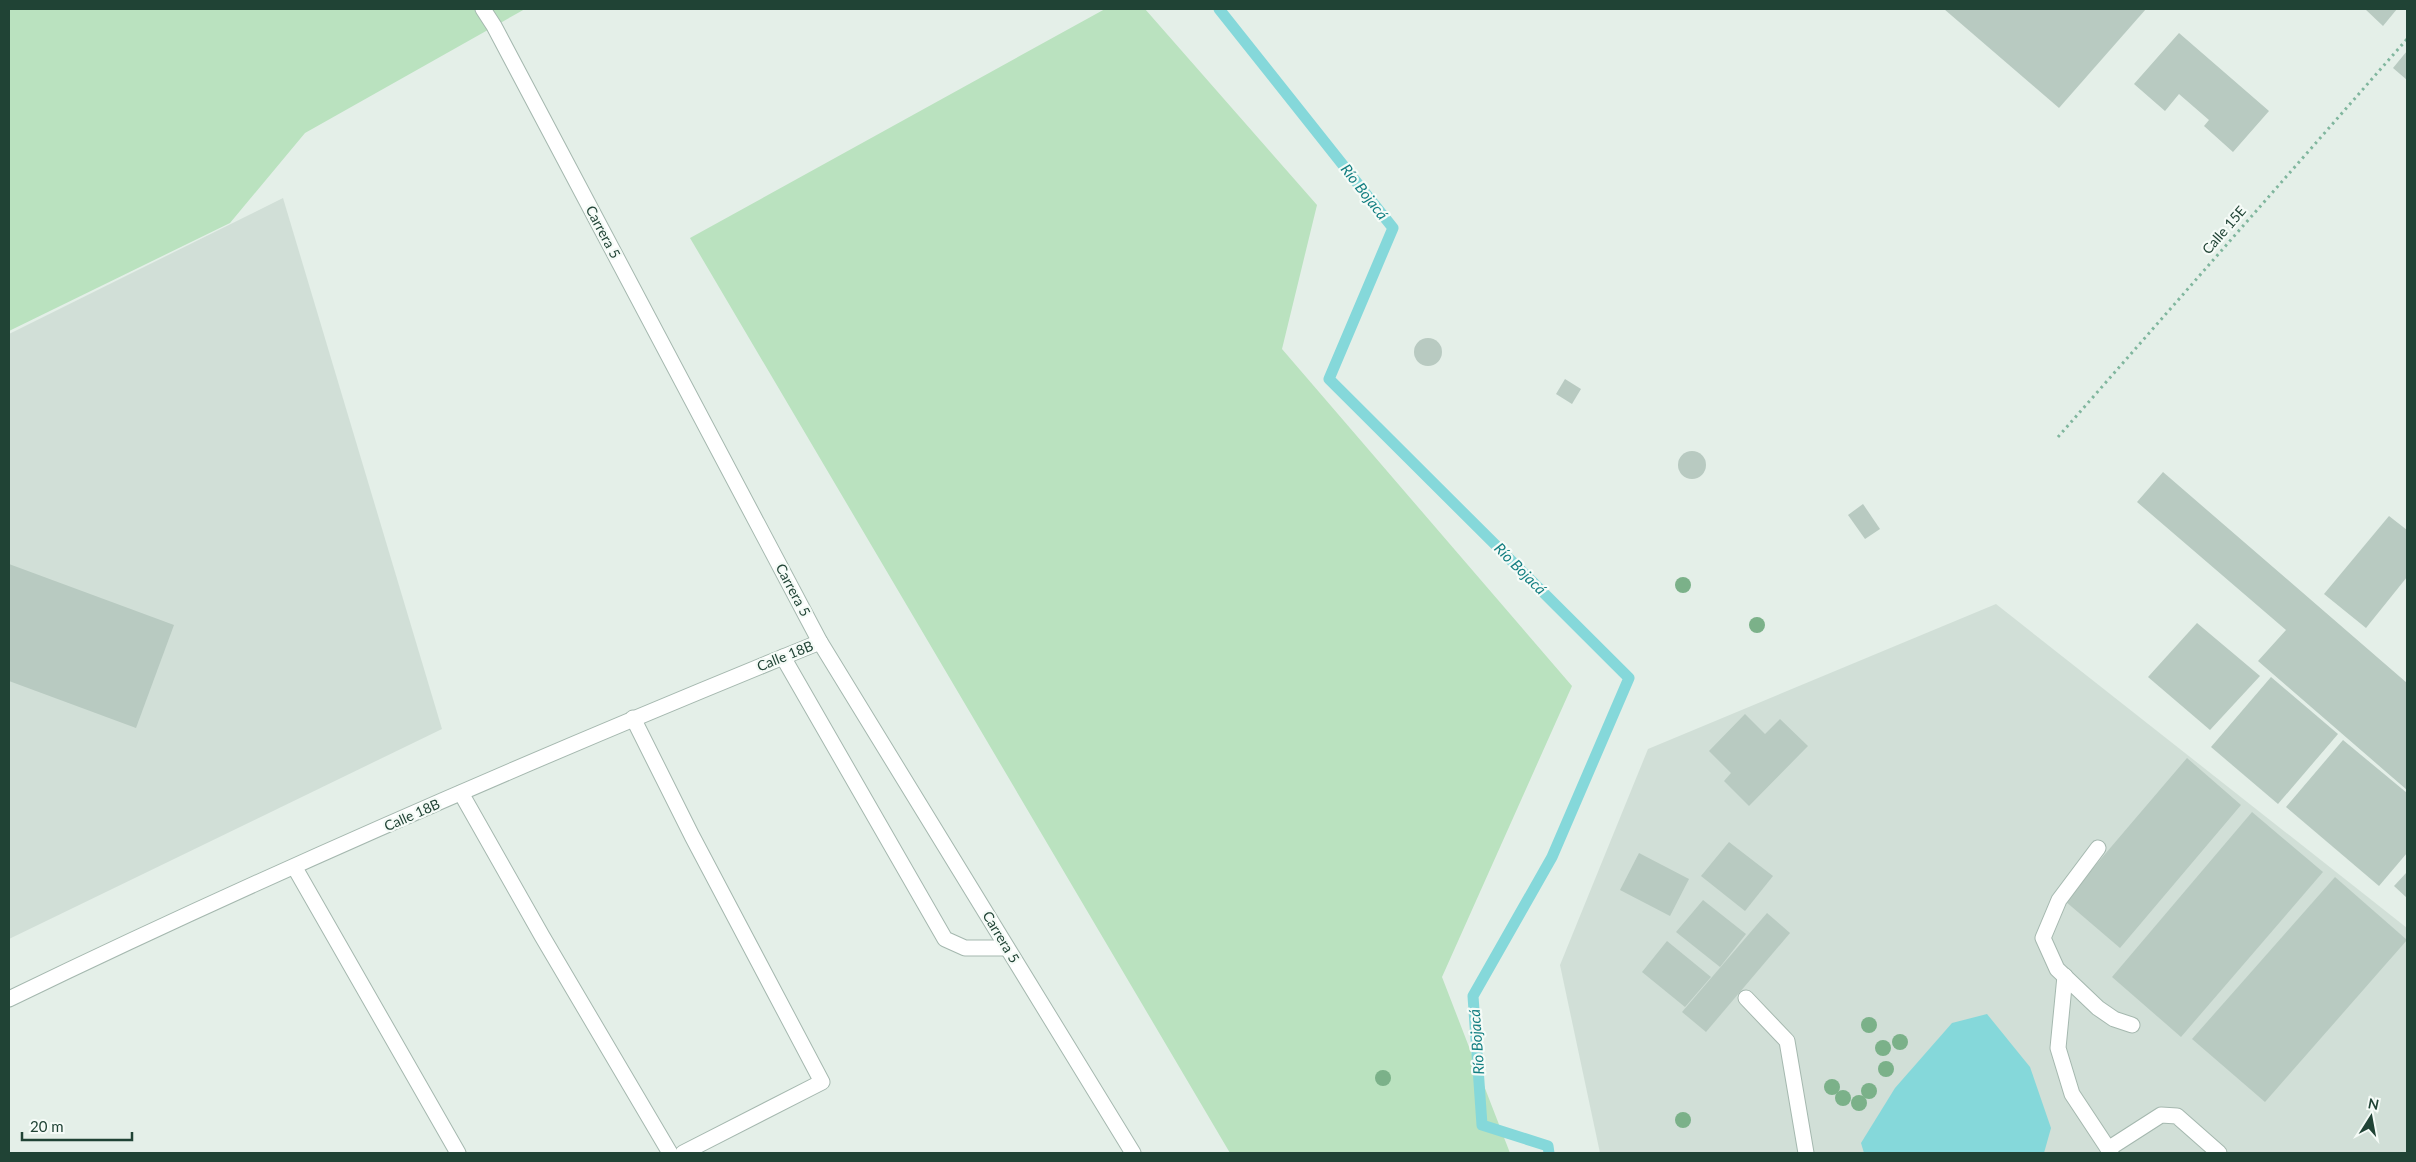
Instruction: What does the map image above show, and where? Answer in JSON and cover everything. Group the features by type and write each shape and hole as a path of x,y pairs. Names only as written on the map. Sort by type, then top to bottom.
{"street":[{"name":"Carrera 5","path":"483,9 494,26 820,642 1133,1153"},
{"name":"Calle 18B","path":"9,999 117,947 461,793 633,718 820,642"},
{"path":"783,657 945,939 965,948 1007,948"},
{"path":"633,718 692,836 822,1082 683,1153"},
{"path":"461,793 542,936 670,1153"},
{"path":"2098,848 2058,900 2043,938 2057,969 2098,1008 2114,1019 2132,1025"},
{"path":"295,868 458,1153"},
{"path":"2065,976 2058,1048 2072,1094 2109,1151 2161,1115 2177,1116 2219,1153"},
{"path":"1746,998 1788,1041 1806,1153"}],"path":[{"name":"Calle 15E","path":"2058,437 2407,39"}],"shaded area":[{"path":"283,198 442,729 9,939 9,334"},
{"path":"1996,604 2407,928 2407,1153 1600,1153 1560,965 1648,749"}],"green space":[{"path":"9,9 525,9 305,133 230,223 9,331"},
{"path":"1105,9 1145,9 1317,205 1282,349 1572,686 1442,977 1510,1153 1230,1153 690,238"}],"water":[{"path":"1987,1014 2030,1067 2051,1128 2044,1153 1864,1153 1861,1143 1895,1088 1952,1023"}],"building":[{"path":"1944,9 2146,9 2059,108"},
{"path":"2365,9 2397,9 2383,26"},
{"path":"2179,33 2269,111 2233,152 2204,126 2209,120 2179,94 2165,111 2134,84"},
{"path":"2407,51 2407,80 2393,68"},
{"path":"1428,338 1438,342 1442,352 1438,362 1428,366 1418,362 1414,352 1418,342"},
{"path":"1565,379 1581,389 1572,404 1556,394"},
{"path":"1692,451 1702,455 1706,465 1702,475 1692,479 1682,475 1678,465 1682,455"},
{"path":"2163,472 2407,683 2407,790 2258,661 2286,630 2137,502"},
{"path":"1863,504 1880,529 1865,539 1848,515"},
{"path":"2389,516 2407,530 2407,577 2366,628 2324,594"},
{"path":"9,564 174,625 136,728 9,681"},
{"path":"2197,623 2260,676 2210,730 2148,677"},
{"path":"2271,677 2338,734 2278,804 2211,747"},
{"path":"1745,714 1765,734 1780,719 1808,746 1749,806 1724,781 1731,773 1709,751"},
{"path":"2343,740 2407,793 2407,853 2379,886 2286,807"},
{"path":"2187,758 2241,805 2120,948 2065,901"},
{"path":"2252,812 2323,872 2181,1037 2112,977"},
{"path":"1729,842 1773,876 1745,911 1701,876"},
{"path":"1639,853 1689,879 1670,916 1620,890"},
{"path":"2407,872 2407,898 2394,886"},
{"path":"2335,877 2407,940 2265,1102 2192,1039"},
{"path":"1703,900 1746,934 1720,967 1676,932"},
{"path":"1767,913 1790,933 1706,1032 1682,1012"},
{"path":"1667,941 1711,977 1685,1007 1642,972"}],"waterway":[{"name":"Río Bojacá","path":"1219,9 1393,228 1329,379 1629,678 1552,857 1473,996 1482,1125 1548,1146 1549,1153"}]}
